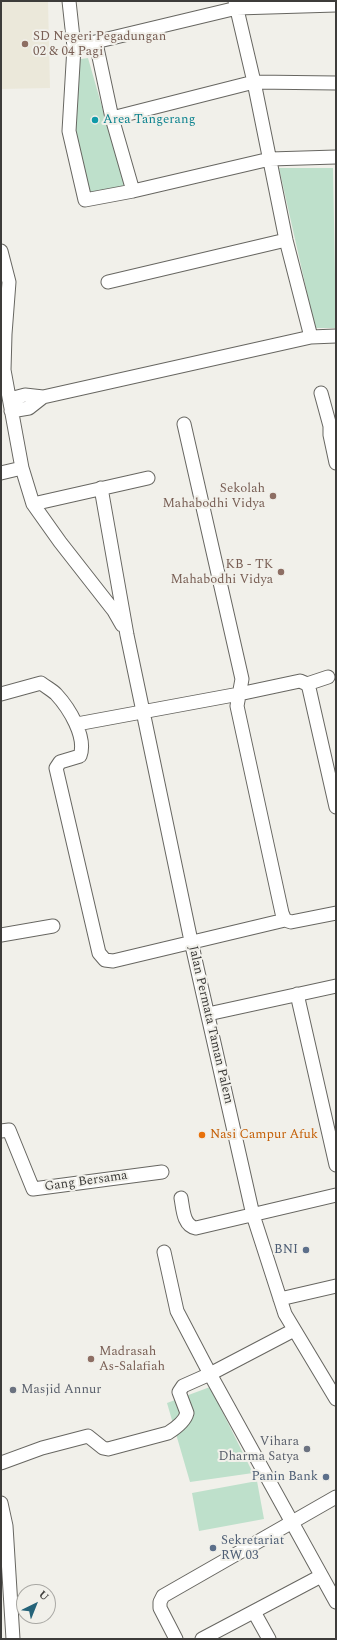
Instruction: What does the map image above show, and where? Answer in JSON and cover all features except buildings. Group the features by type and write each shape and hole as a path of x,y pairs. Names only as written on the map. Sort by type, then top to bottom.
{"street":[{"path":"69,1 74,47 69,131 85,200 133,191 270,159 336,157"},
{"path":"74,47 96,43 236,5 336,5"},
{"path":"236,5 254,82 286,240 311,337"},
{"path":"96,43 112,118 133,191"},
{"path":"112,118 254,82 336,83"},
{"path":"108,282 286,240"},
{"path":"1,251 9,282 4,370 22,468 33,504 60,542 114,611 127,635"},
{"path":"10,405 29,408 43,396 311,337 336,336"},
{"path":"320,393 333,425 330,435 336,463"},
{"path":"184,424 242,679 237,706 280,905 285,920"},
{"path":"1,473 22,468"},
{"path":"33,504 148,478"},
{"path":"101,488 127,635"},
{"name":"Jalan Permata Taman Palem","path":"127,635 191,941 253,1215 285,1314 336,1399"},
{"path":"77,724 239,694 300,681 307,684 328,677"},
{"path":"1,694 41,683 55,694 77,724 83,748 80,756 60,762 56,768 99,953 105,960 113,961 191,941 285,920 291,922 336,913"},
{"path":"307,684 336,807"},
{"path":"2,932 53,926"},
{"path":"208,1014 336,986"},
{"path":"297,994 336,1165"},
{"name":"Gang Bersama","path":"1,1132 8,1130 33,1190 162,1172"},
{"path":"181,1198 186,1222 192,1227 196,1228 336,1195"},
{"path":"164,1252 177,1310 210,1374 336,1602"},
{"path":"280,1299 336,1286"},
{"path":"1,1463 42,1448 88,1436 103,1448 108,1449 168,1433 177,1427 188,1413 178,1392 183,1386 210,1374 294,1330"},
{"path":"176,1639 160,1608 160,1602 163,1596 336,1496"},
{"path":"1,1503 6,1526 13,1639"},
{"path":"202,1639 321,1576"},
{"path":"254,1612 269,1639"}],"shaded area":[{"name":"SD Negeri Pegadungan 02 & 04 Pagi","path":"1,1 48,1 50,88 1,89"}],"green space":[{"path":"88,58 125,187 88,196 71,122 74,60"},
{"path":"279,168 333,168 336,328 315,328"},
{"path":"210,1387 253,1473 190,1482 167,1403"},
{"path":"257,1481 264,1519 199,1531 192,1493"}],"place":[{"name":"SD Negeri Pegadungan 02 & 04 Pagi","path":"25,44"},
{"name":"Area Tangerang","path":"95,120"},
{"name":"Sekolah Mahabodhi Vidya","path":"273,496"},
{"name":"KB - TK Mahabodhi Vidya","path":"281,572"},
{"name":"Nasi Campur Afuk","path":"202,1135"},
{"name":"BNI","path":"306,1250"},
{"name":"Madrasah As-Salafiah","path":"91,1359"},
{"name":"Masjid Annur","path":"13,1390"},
{"name":"Vihara Dharma Satya","path":"307,1449"},
{"name":"Panin Bank","path":"326,1477"},
{"name":"Sekretariat RW 03","path":"213,1548"}]}
